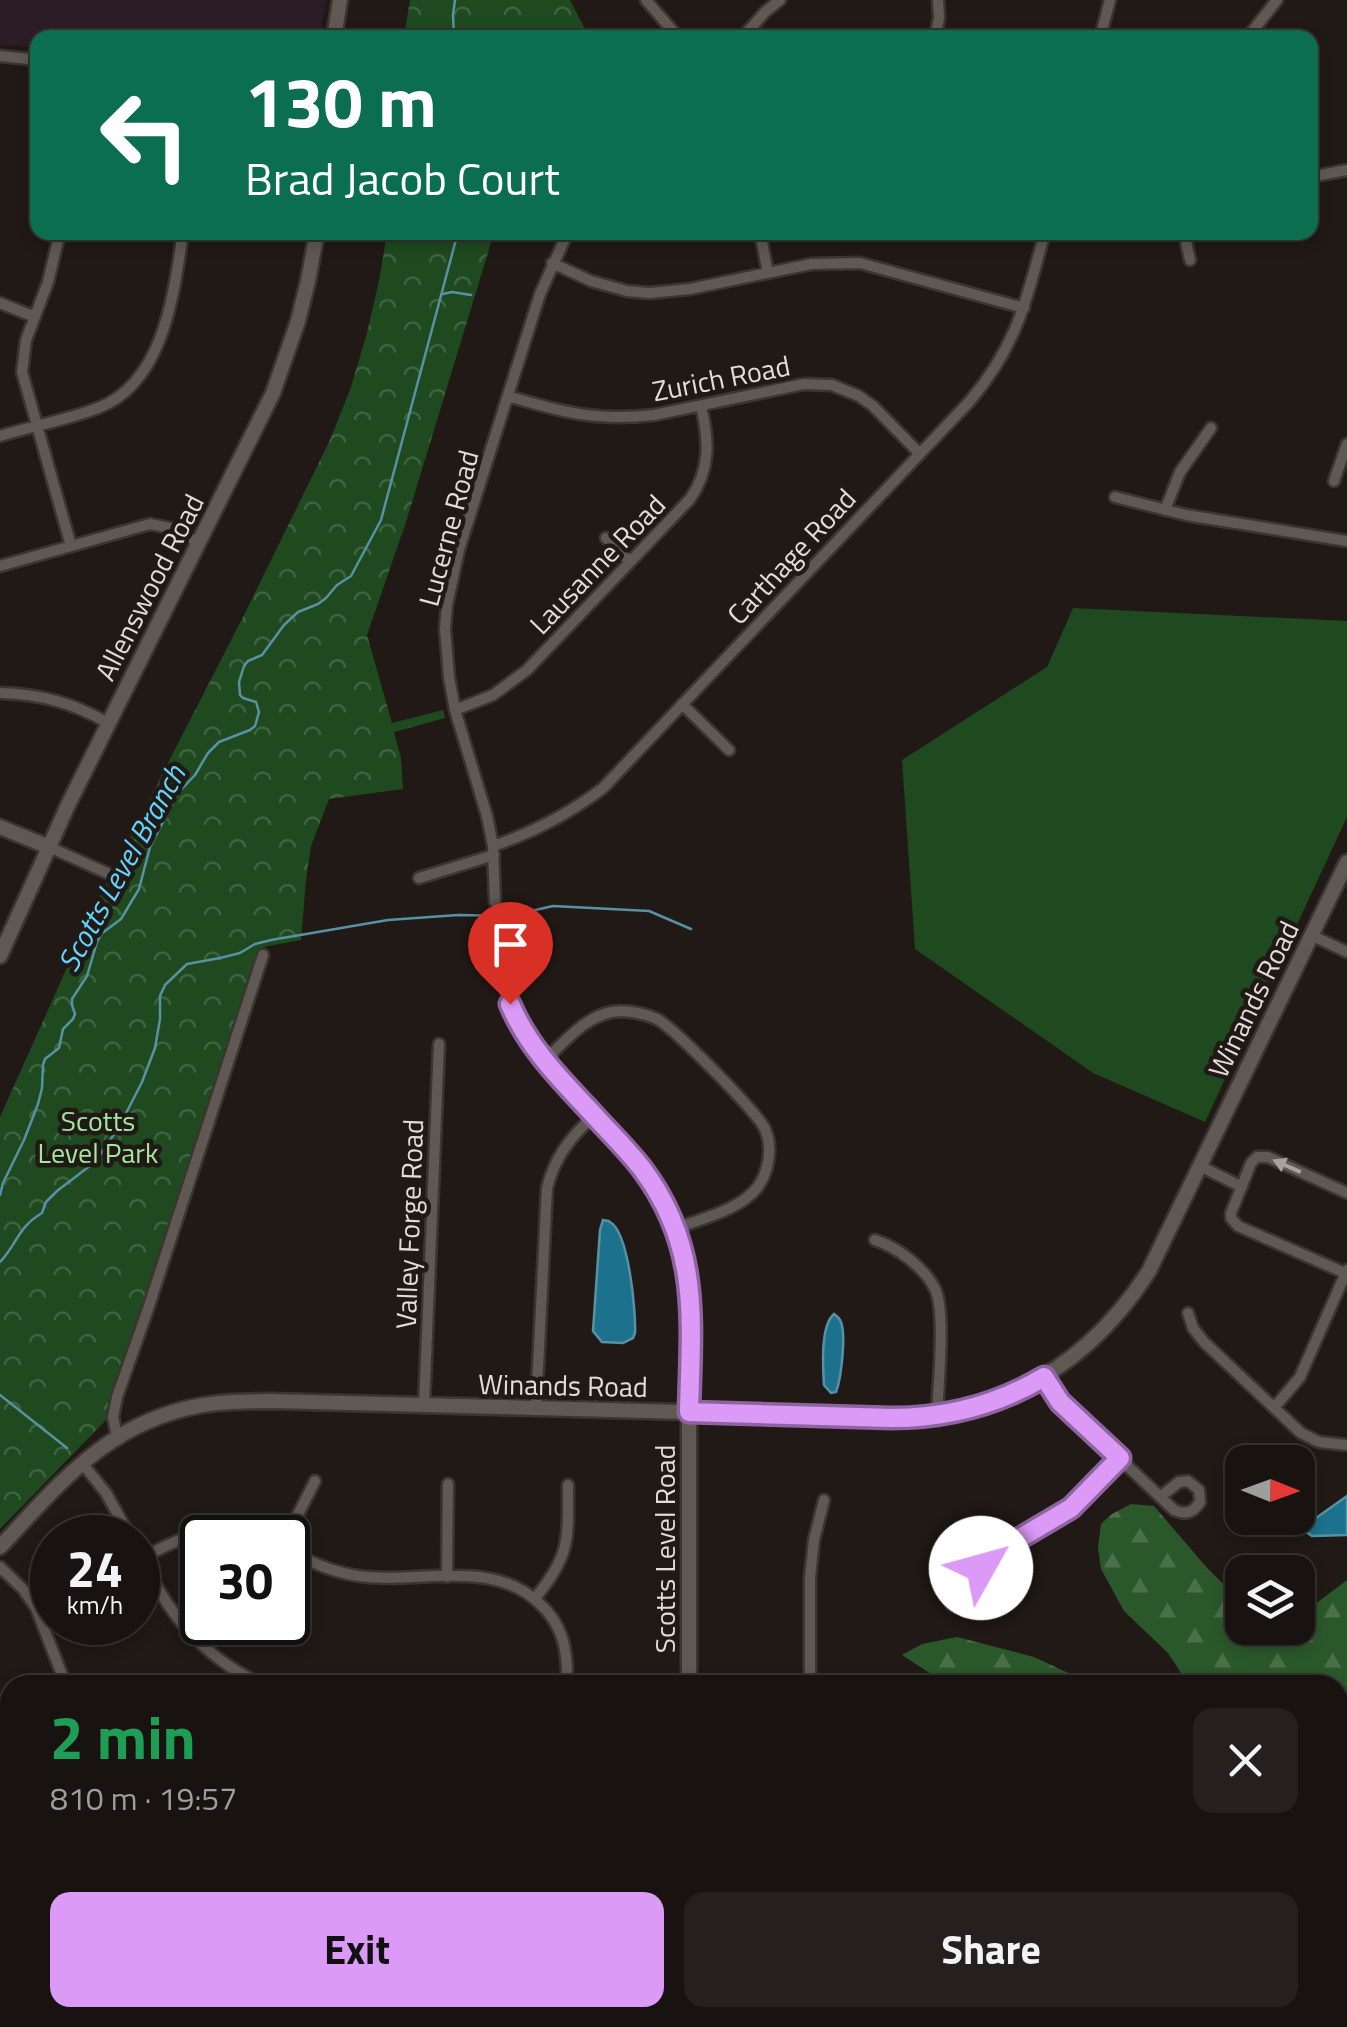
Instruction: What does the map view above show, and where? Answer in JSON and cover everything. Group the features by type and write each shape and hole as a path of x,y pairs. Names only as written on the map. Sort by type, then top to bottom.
{"street":[{"path":"335,30 340,0"},
{"path":"646,0 671,30"},
{"path":"749,30 780,0"},
{"path":"937,30 938,0"},
{"path":"1102,30 1110,0"},
{"path":"1253,30 1277,0"},
{"path":"0,56 30,59"},
{"path":"1318,175 1347,170"},
{"path":"58,240 26,340 22,372 71,546"},
{"path":"0,436 99,408 127,392 152,356 170,306 182,240"},
{"name":"Allenswood Road","path":"0,956 108,722 273,393 298,321 316,240"},
{"name":"Lucerne Road","path":"496,902 487,816 455,710 446,650 447,605 460,550 540,294 564,240"},
{"path":"762,240 768,273"},
{"name":"Carthage Road","path":"419,878 542,828 584,802 623,768 969,402 1007,349 1024,308 1043,240"},
{"path":"1186,240 1190,260"},
{"path":"552,263 591,281 649,293 690,289 811,264 860,263 1024,308"},
{"path":"0,303 35,317"},
{"name":"Zurich Road","path":"508,396 588,417 654,416 804,384 832,386 859,396 872,406 920,454"},
{"name":"Lausanne Road","path":"455,710 493,695 527,670 690,498 704,473 708,448 701,406"},
{"path":"1165,510 1180,472 1211,428"},
{"path":"1334,481 1347,444"},
{"path":"1116,497 1165,510 1347,541"},
{"path":"0,566 150,524 170,528 200,544"},
{"path":"606,538 630,562"},
{"path":"0,692 45,696 108,722"},
{"path":"682,704 730,750"},
{"path":"0,828 107,873"},
{"name":"Winands Road","path":"0,1547 97,1449 155,1417 220,1402 892,1418 937,1415 986,1404 1044,1377 1093,1340 1149,1272 1347,862"},
{"path":"1312,935 1347,952"},
{"path":"117,1436 117,1396 262,954"},
{"path":"505,987 518,1022 544,1061 641,1167 666,1206 684,1254 690,1291 689,1412"},
{"path":"544,1061 595,1018 624,1012 648,1016 670,1028 757,1116 767,1135 769,1158 762,1181 736,1205 675,1229"},
{"name":"Valley Forge Road","path":"424,1406 439,1044"},
{"path":"536,1408 547,1188 566,1143 594,1116"},
{"path":"1274,1408 1300,1377 1346,1271 1238,1226 1231,1213 1251,1163 1262,1156 1347,1192"},
{"path":"1200,1166 1242,1187"},
{"path":"875,1240 905,1256 936,1289 941,1314 937,1415"},
{"path":"1188,1313 1204,1342 1310,1439 1347,1445"},
{"path":"1044,1377 1060,1402 1160,1497"},
{"name":"Scotts Level Road","path":"689,1412 689,1675"},
{"path":"972,1579 1000,1550 1071,1508 1120,1458"},
{"path":"82,1462 118,1515"},
{"path":"298,1515 315,1482"},
{"path":"447,1577 448,1484"},
{"path":"535,1598 559,1566 564,1551 568,1537 568,1484"},
{"path":"810,1675 810,1577 824,1500"},
{"path":"310,1561 370,1578 497,1578 522,1588 556,1622 563,1635 567,1675"},
{"path":"0,1567 36,1608 61,1675"},
{"path":"160,1593 188,1632 214,1656 246,1675"}],"shaded area":[{"path":"0,0 326,0 321,30 30,30 30,47 0,44"}],"green space":[{"path":"410,0 570,0 585,30 405,30"},
{"name":"Scotts Level Park","path":"386,240 492,240 406,522 367,635 392,723 443,710 445,718 394,732 403,789 329,799 311,846 301,940 263,947 106,1420 0,1529 0,1117 96,903 330,440 351,387"},
{"path":"1073,608 1347,621 1347,817 1205,1122 1093,1073 915,949 902,760 1047,667"},
{"path":"1131,1504 1154,1506 1225,1586 1225,1645 1315,1645 1315,1604 1347,1580 1347,1675 1182,1675 1168,1653 1124,1611 1101,1569 1101,1524"},
{"path":"957,1637 1034,1657 1073,1675 933,1675 902,1655 922,1644"}],"water":[{"path":"603,1220 617,1229 630,1274 635,1333 623,1343 602,1342 593,1331"},
{"path":"834,1314 840,1319 843,1345 838,1386 831,1393 824,1385 823,1347 826,1328"},
{"path":"1347,1496 1347,1535 1312,1536 1315,1519"}],"waterway":[{"name":"Scotts Level Branch","path":"454,30 455,0"},
{"name":"Scotts Level Branch","path":"0,1195 38,1104 45,1059 59,1048 63,1029 73,1019 72,999 87,976 101,934 121,919 139,889 150,847 178,793 219,742 255,726 259,712 256,702 240,695 244,666 262,655 298,612 318,604 351,576 381,520 456,240"},
{"path":"443,294 471,295"},
{"path":"0,1262 22,1230 42,1213 46,1202 95,1162 119,1127 155,1048 160,996 165,985 187,964 240,953 271,940 388,920 509,916 553,906 649,911 691,929"},
{"path":"0,1395 67,1448"}],"route":[{"path":"510,1004 530,1043 641,1167 666,1206 684,1254 690,1291 689,1412 922,1417 986,1404 1044,1377 1060,1402 1120,1458 1071,1508 1000,1550 981,1568"}]}
